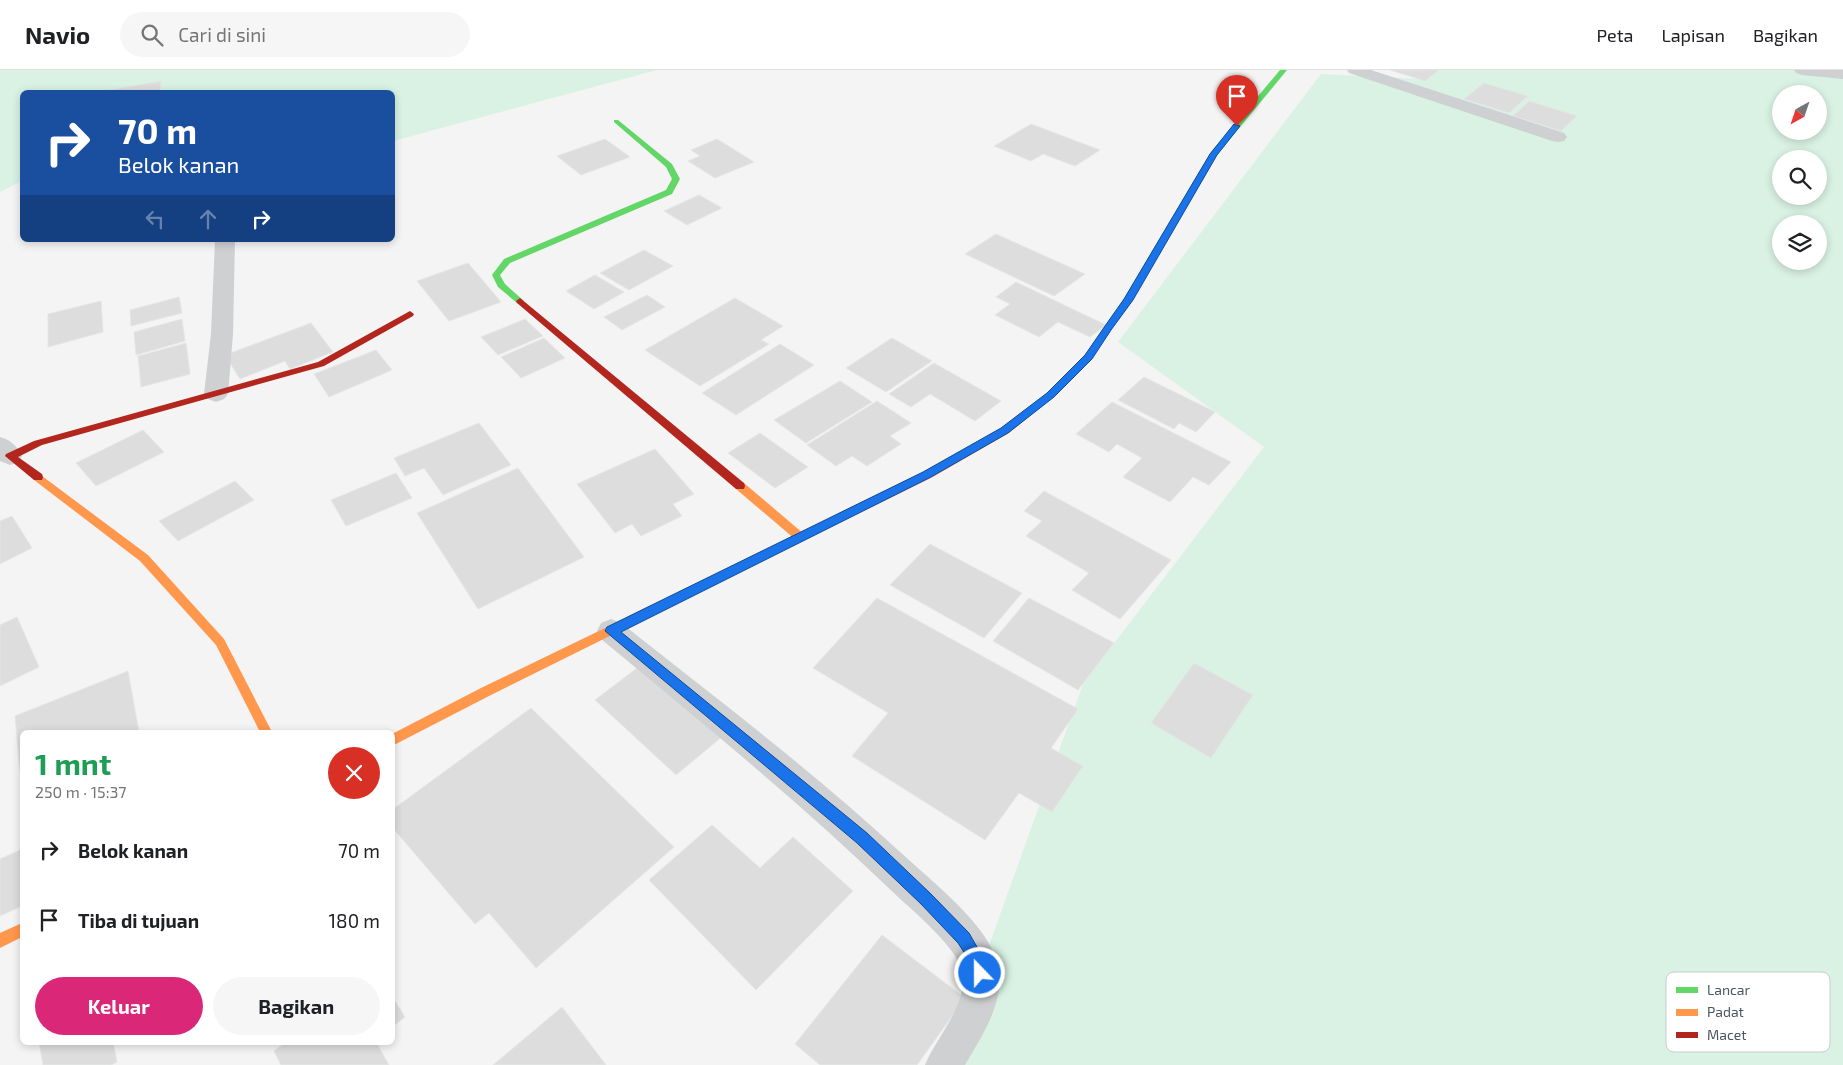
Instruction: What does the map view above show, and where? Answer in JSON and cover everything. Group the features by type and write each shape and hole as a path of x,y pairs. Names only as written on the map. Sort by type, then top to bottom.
{"street":[{"path":"395,739 486,692 927,474 1005,430 1051,395 1088,357 1128,300 1214,154 1284,70"},
{"path":"1355,70 1558,137"},
{"path":"1802,70 1843,74"},
{"path":"616,121 668,166 676,179 669,192 507,261 496,275 501,285 800,537"},
{"path":"216,394 222,334 225,242"},
{"path":"5,451 321,364 410,314"},
{"path":"5,451 144,558 220,642 265,730"},
{"path":"611,631 862,838 926,899 963,938 978,961 982,985 972,1012 944,1065"},
{"path":"0,941 20,931"}],"green space":[{"path":"0,70 657,70 395,140 395,90 20,90 20,182 0,192"},
{"path":"1426,70 1843,70 1843,1065 946,1065 1083,684 1264,447 1118,342 1321,74 1422,79"}],"building":[{"path":"1390,70 1439,70 1425,81"},
{"path":"161,81 160,90 109,90"},
{"path":"1484,83 1528,96 1509,113 1464,99"},
{"path":"1529,101 1577,116 1561,131 1513,116"},
{"path":"1031,124 1100,150 1075,166 1043,154 1031,161 994,146"},
{"path":"605,139 630,157 581,175 557,156"},
{"path":"717,139 754,162 715,178 688,161 700,156 691,150"},
{"path":"699,195 722,208 687,225 664,211"},
{"path":"996,234 1085,274 1054,296 965,254"},
{"path":"644,250 673,266 629,290 600,273"},
{"path":"468,263 501,302 449,321 417,281"},
{"path":"595,275 624,292 594,309 566,291"},
{"path":"1016,282 1106,325 1090,337 1058,322 1039,337 995,315 1010,304 996,297"},
{"path":"647,295 665,307 622,330 604,317"},
{"path":"179,297 182,313 131,326 130,310"},
{"path":"735,298 783,326 761,340 769,344 700,386 645,350"},
{"path":"101,301 103,332 48,347 48,314"},
{"path":"182,319 185,341 136,355 134,332"},
{"path":"525,319 543,336 498,355 481,337"},
{"path":"311,323 333,352 290,369 285,361 240,379 225,355"},
{"path":"544,338 565,358 521,378 501,357"},
{"path":"892,338 932,361 886,392 846,368"},
{"path":"186,343 190,374 141,387 138,356"},
{"path":"780,344 814,365 736,415 702,393"},
{"path":"376,350 392,370 329,397 314,374"},
{"path":"934,363 1001,401 975,421 930,394 911,407 889,394"},
{"path":"1144,377 1215,412 1196,432 1179,423 1174,429 1118,400"},
{"path":"840,381 872,402 806,443 774,420"},
{"path":"877,401 911,423 890,436 901,444 867,466 852,456 836,466 807,445"},
{"path":"1112,402 1231,462 1209,485 1193,477 1170,502 1123,477 1142,458 1117,444 1109,452 1076,434"},
{"path":"479,423 511,465 443,495 424,468 405,476 394,458"},
{"path":"143,430 164,452 96,486 76,463"},
{"path":"760,433 808,467 775,488 728,453"},
{"path":"655,449 694,494 673,504 682,516 641,536 632,524 615,533 577,484"},
{"path":"518,468 584,557 478,609 417,513"},
{"path":"396,473 412,498 346,526 331,500"},
{"path":"235,481 254,500 178,541 159,521"},
{"path":"1044,491 1171,560 1120,619 1072,590 1089,573 1026,536 1042,521 1024,511"},
{"path":"12,516 32,548 0,564 0,521"},
{"path":"930,544 1022,593 984,638 890,585"},
{"path":"877,598 1078,709 1051,748 1083,766 1052,812 1019,793 985,840 852,756 888,713 813,668"},
{"path":"1029,598 1114,643 1078,690 993,641"},
{"path":"17,617 39,667 0,686 0,625"},
{"path":"1194,663 1253,695 1211,758 1151,723"},
{"path":"641,665 723,736 676,775 595,700"},
{"path":"128,671 139,730 20,730 20,772 15,716"},
{"path":"531,708 674,847 536,968 489,913 475,924 395,831 395,808"},
{"path":"712,825 760,868 793,837 853,891 756,990 649,880"},
{"path":"20,850 20,907 0,916 0,859"},
{"path":"882,935 965,998 917,1065 820,1065 795,1044"},
{"path":"395,1001 405,1017 395,1025"},
{"path":"562,1007 606,1065 493,1065"},
{"path":"40,1045 114,1045 117,1062 111,1065 43,1065"},
{"path":"282,1045 378,1045 389,1065 281,1065 274,1051"}],"traffic: fast":[{"path":"1055,391 1088,357 1128,299 1214,154 1284,70"},
{"path":"520,301 501,285 496,275 507,261 669,192 676,179 669,166 616,121"},
{"path":"634,619 843,516"}],"traffic: slow":[{"path":"843,516 927,475 1005,431 1055,391"},
{"path":"38,477 144,558 220,642 265,730"},
{"path":"740,486 800,537"},
{"path":"395,739 485,692 634,619"},
{"path":"0,941 20,931"}],"traffic: jam":[{"path":"520,301 740,486"},
{"path":"38,477 10,456 38,443 321,364 410,314"}],"route":[{"path":"980,973 978,961 963,938 926,899 862,838 611,631 927,474 1005,430 1051,395 1088,357 1128,300 1214,154 1237,126"}]}
